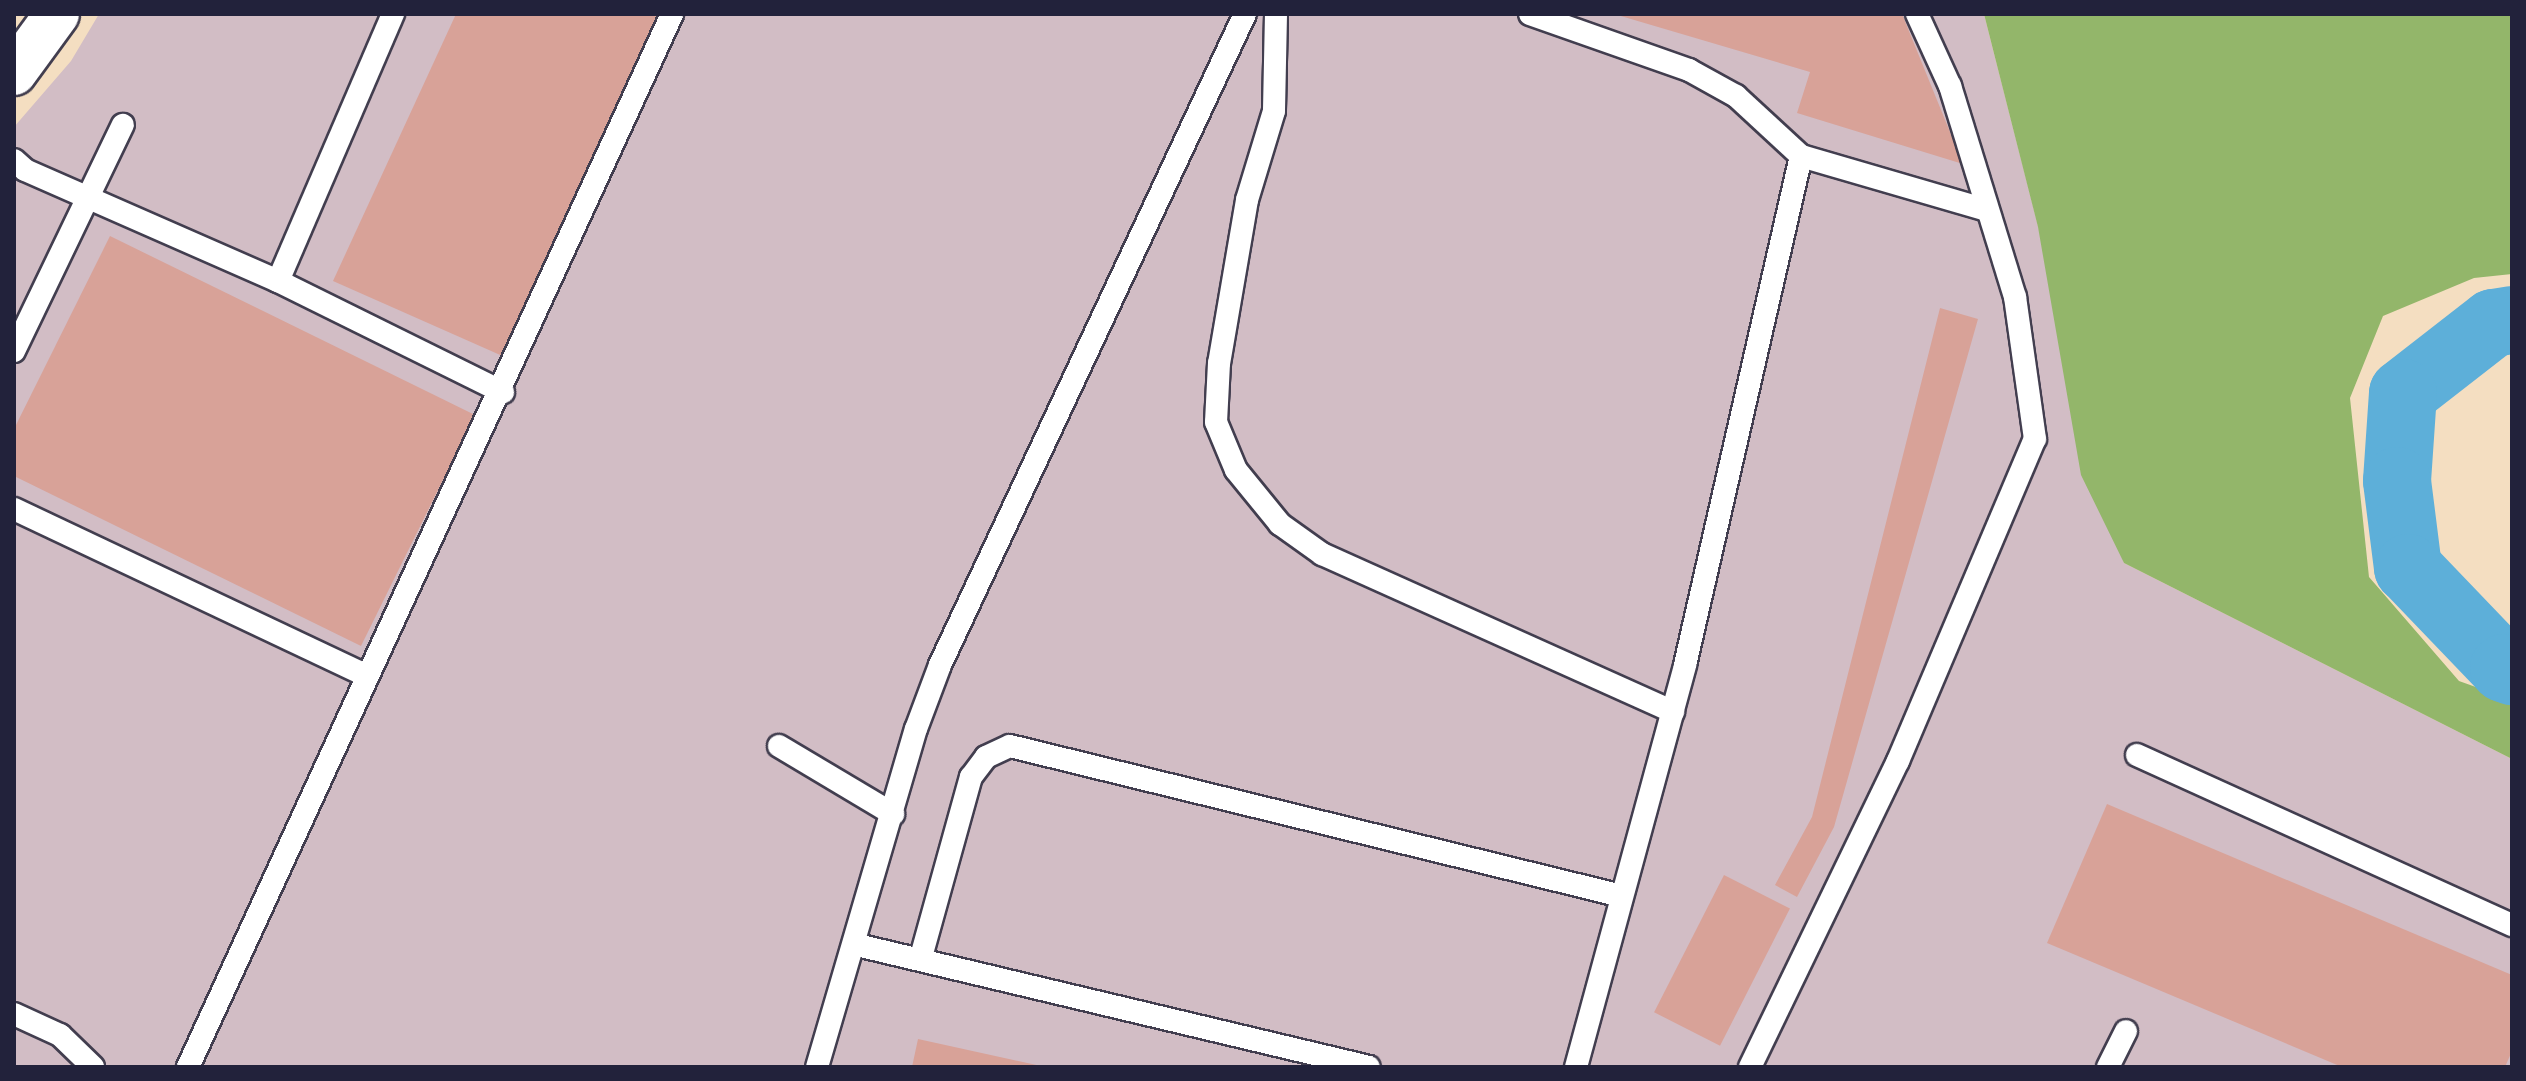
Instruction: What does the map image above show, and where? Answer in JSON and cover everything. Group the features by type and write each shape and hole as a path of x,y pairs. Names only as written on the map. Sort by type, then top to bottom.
{"main road":[{"path":"14,73 57,14"}],"lane":[{"path":"278,281 393,14"},
{"path":"188,1067 503,392 672,14"},
{"path":"817,1067 857,945 893,814 940,665 1245,14"},
{"path":"1276,14 1274,111 1247,200 1219,363 1216,422 1236,470 1280,524 1322,554 1673,712"},
{"path":"1530,14 1689,70 1736,96 1801,156 1987,210"},
{"path":"1750,1067 1898,761 2035,439 2015,297 1950,86 1917,14"},
{"path":"14,351 86,195 123,125"},
{"path":"1576,1067 1673,712 1801,156"},
{"path":"14,160 25,170 278,281 503,392"},
{"path":"14,509 368,676"},
{"path":"779,746 893,814"},
{"path":"921,957 971,777 986,757 1010,746 1622,896"},
{"path":"2137,755 2512,925"},
{"path":"857,945 921,957 1369,1067"},
{"path":"14,1014 60,1035 93,1067"},
{"path":"2108,1067 2126,1031"}],"shaded area":[{"path":"99,14 1984,14 2124,563 2512,759 2512,1067 14,1067 14,127 71,61"}],"green space":[{"path":"1984,14 2512,14 2512,274 2474,278 2383,316 2350,398 2369,577 2459,681 2512,700 2512,759 2124,563 2081,475 2038,227"}],"building":[{"path":"456,14 665,14 507,358 333,281"},
{"path":"1614,14 1902,14 1963,164 1797,113 1810,72"},
{"path":"110,236 475,415 361,646 14,476 14,429"},
{"path":"1940,308 1978,319 1834,827 1797,897 1775,885 1812,817"},
{"path":"2107,804 2512,975 2512,1051 2505,1067 2342,1067 2047,943"},
{"path":"1724,875 1790,909 1720,1046 1654,1012"},
{"path":"918,1039 1041,1066 1041,1067 912,1067"}],"waterway":[{"path":"2512,320 2493,323 2403,393 2397,481 2408,568 2504,668 2512,671"}]}
